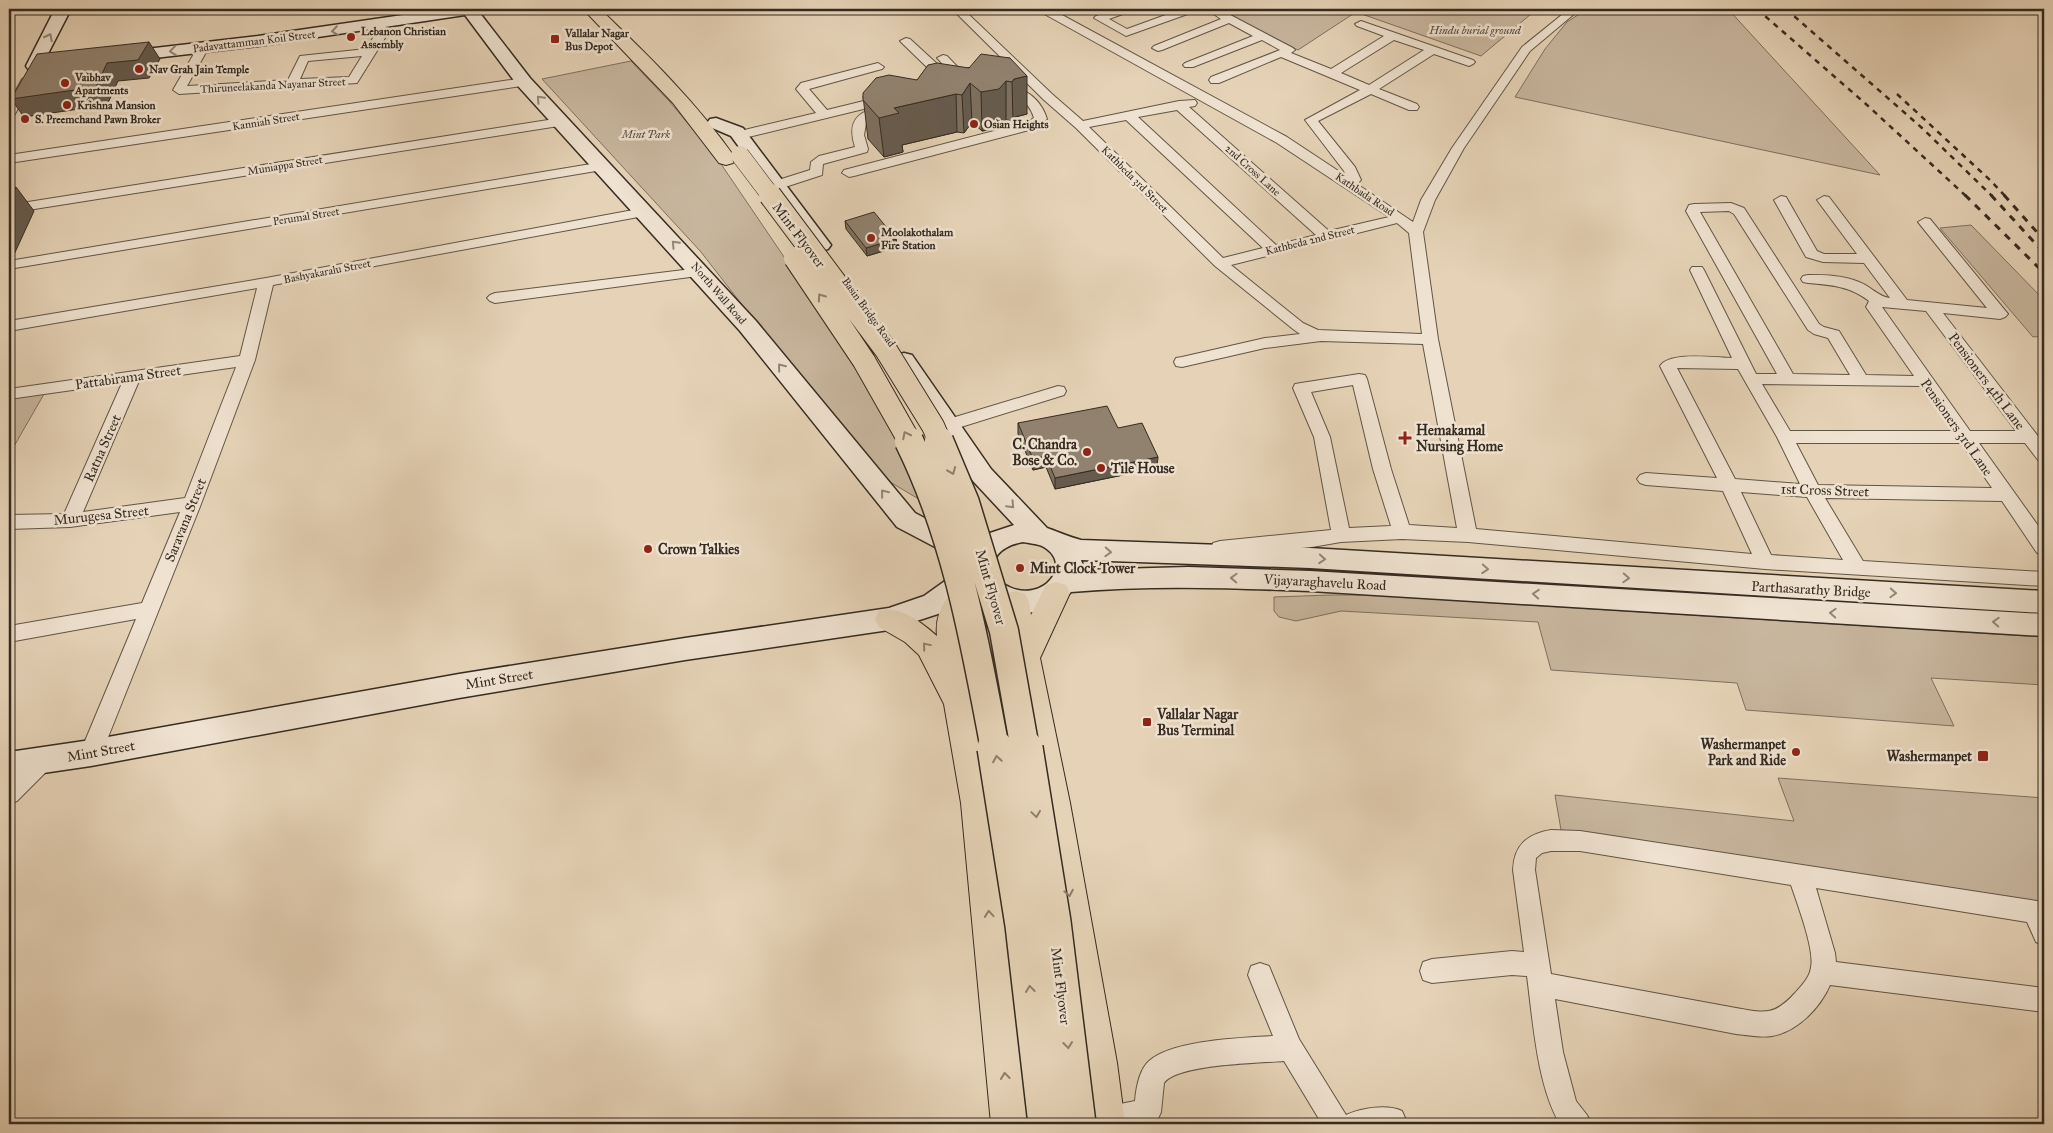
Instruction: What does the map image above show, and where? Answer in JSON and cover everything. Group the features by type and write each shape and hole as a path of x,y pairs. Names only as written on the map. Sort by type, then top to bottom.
{"main road":[{"path":"34,66 63,9"},
{"name":"Padavattamman Koil Street","path":"107,58 267,40 471,9"},
{"name":"North Wall Road","path":"471,9 524,82 748,326 906,520 967,552 981,571"},
{"name":"Basin Bridge Road","path":"591,9 667,86 709,133 777,184 876,319 982,475 1037,533"},
{"name":"Basin Bridge Road","path":"614,9 716,123 737,132 731,149"},
{"path":"34,66 52,64"},
{"name":"Mint Flyover","path":"731,149 886,350 933,426 965,503 1004,631 1019,709 1052,922 1096,1123"},
{"name":"Mint Flyover","path":"731,149 859,352 907,436 943,521 976,642 996,753 1026,956 1046,1124"},
{"path":"906,520 926,516 970,494 982,475"},
{"path":"959,703 1025,658 1070,572 1066,553 1060,545 1049,538 1037,533 1016,533 996,540 987,547 981,571 958,603 950,627 959,703 977,802 1010,1124"},
{"name":"Vijayaraghavelu Road","path":"1060,545 1081,550 1310,558 1581,586"},
{"path":"981,571 1003,598 1015,602 1044,599 1061,587"},
{"name":"Mint Street","path":"9,765 91,753 469,684 684,649 889,619 934,604 981,571"},
{"name":"Vijayaraghavelu Road","path":"1061,587 1108,578 1197,576 1581,586"},
{"name":"Parthasarathy Bridge","path":"1581,586 2044,602"},
{"name":"Parthasarathy Bridge","path":"1581,586 2044,625"},
{"path":"1015,602 1055,813 1098,1063 1096,1123"},
{"path":"889,619 915,634 929,647 959,703"}],"street":[{"name":"Kathbeda 3rd Street","path":"958,9 1048,98 1080,125 1220,263 1298,326 1321,336"},
{"name":"Kathbada Road","path":"1043,9 1282,140 1400,218 1416,232"},
{"path":"1127,9 1100,18 1126,33 1192,9"},
{"path":"1211,9 1262,36 1285,52 1331,74 1413,107"},
{"path":"1468,535 1430,339 1416,232 1428,200 1458,148 1526,49 1575,9"},
{"path":"1158,48 1230,19"},
{"name":"Thiruneelakanda Nayanar Street","path":"203,47 179,90 353,80 379,38 380,24"},
{"path":"1361,24 1469,62"},
{"path":"1331,74 1394,35"},
{"path":"1189,65 1262,36"},
{"path":"906,41 942,75 942,84 934,92 973,86 943,58"},
{"path":"1349,184 1354,180 1350,170 1311,120 1369,90 1433,49"},
{"path":"293,82 304,58 371,52"},
{"path":"1215,80 1285,52"},
{"path":"9,114 14,95 34,66"},
{"path":"824,115 802,89 805,86 878,67"},
{"name":"Kanniah Street","path":"9,159 524,82"},
{"path":"849,173 1029,126 1041,119 1040,114 1018,91 994,86"},
{"path":"1080,125 1207,100"},
{"path":"731,149 824,115 896,102 870,112 859,124 857,133 862,149 874,166"},
{"name":"2nd Cross Lane","path":"1179,105 1326,236"},
{"path":"1128,115 1272,249"},
{"name":"Muniappa Street","path":"9,209 561,122"},
{"path":"777,184 817,172 816,166 818,162 824,159 862,149"},
{"name":"Perumal Street","path":"9,265 603,166"},
{"path":"1781,200 1812,254 1823,258 1867,259"},
{"path":"1824,200 1902,304"},
{"path":"1788,380 1693,211 1694,208 1731,207 1739,211 1802,312 1816,329 1834,334 1861,380"},
{"name":"Bashyakaralu Street","path":"9,326 266,282 644,212"},
{"name":"Kathbeda 2nd Street","path":"1220,263 1400,218"},
{"path":"1808,279 1851,283 1868,292 1877,303 1930,306 2000,314 1925,222"},
{"path":"1697,270 1751,379 1785,437 1812,491 1858,568"},
{"path":"494,298 700,272"},
{"name":"Saravana Street","path":"91,753 192,504 247,360 266,282"},
{"name":"Pensioners 3rd Lane","path":"1877,303 1925,381 2044,548"},
{"name":"Pensioners 4th Lane","path":"1930,306 2044,456"},
{"path":"1182,362 1265,343 1321,336 1430,339"},
{"name":"Pattabirama Street","path":"9,394 247,360"},
{"path":"1743,364 1680,362 1668,366 1729,485 1765,562"},
{"name":"Ratna Street","path":"70,520 133,377"},
{"path":"1341,535 1322,437 1301,388 1359,379 1382,470 1402,532"},
{"path":"1751,379 1925,381"},
{"path":"948,425 1058,391"},
{"path":"1785,437 2030,437"},
{"name":"1st Cross Street","path":"1646,480 1812,491 2005,495"},
{"name":"Murugesa Street","path":"9,522 70,520 192,504"},
{"path":"1167,552 1312,540 1341,535 1402,532 1468,535 1765,562 2044,578"},
{"path":"9,634 150,608"},
{"path":"9,794 42,760"},
{"path":"1578,1124 1568,1113 1560,1093 1550,1052 1523,860 1532,846 1558,839 2039,912 2044,934"},
{"path":"1432,972 1512,963 1539,974 1760,1024 1778,1022 1790,1017 1820,980 1824,966 1823,953 1800,875"},
{"path":"1822,972 2044,1000"},
{"path":"1260,975 1290,1048 1337,1124"},
{"path":"1096,1123 1152,1118 1149,1088 1157,1072 1169,1063 1200,1056 1290,1048"},
{"path":"1356,1124 1393,1120"}],"green space":[{"name":"Hindu burial ground","path":"1218,9 1537,9 1481,56 1356,12 1298,50"},
{"path":"1587,9 1728,9 1880,175 1515,97 1545,49 1567,22"},
{"name":"Mint Park","path":"631,61 670,102 719,161 860,369 899,445 922,501 890,482 764,333 701,252 542,79"},
{"path":"1971,225 2044,300 2044,336 2033,337 1940,228"},
{"path":"44,394 9,455 9,399"},
{"path":"1368,595 2044,637 2044,685 1931,678 1954,726 1746,710 1737,683 1551,670 1538,622 1341,611 1296,621 1279,617 1274,611 1274,597"},
{"path":"1778,778 2044,798 2044,903 1561,830 1555,795 1794,821"}],"building":[{"path":"149,42 138,60 107,63 96,87 11,99 37,54"},
{"path":"981,54 1010,58 1027,76 1014,79 1012,82 1006,81 999,89 981,92 970,83 962,95 956,94 894,108 899,113 879,118 863,100 863,93 876,78 889,75 917,80 928,65 937,63 969,68"},
{"path":"16,187 9,202 9,188"},
{"name":"Moolakothalam Fire Station","path":"874,212 896,239 866,248 845,221"},
{"path":"1107,406 1118,428 1142,423 1158,457 1055,478 1046,456 1033,459 1018,423"}],"railway":[{"path":"1757,9 1867,105 1966,196"},
{"path":"1786,9 1922,128 1991,195"},
{"path":"1897,94 2005,196"},
{"path":"1965,195 2044,273"},
{"path":"1991,195 2044,253"},
{"path":"2004,195 2044,240"}],"place":[{"name":"Lebanon Christian Assembly","path":"351,37"},
{"name":"Vallalar Nagar Bus Depot","path":"555,39"},
{"name":"Nav Grah Jain Temple","path":"139,69"},
{"name":"Vaibhav Apartments","path":"65,83"},
{"name":"Krishna Mansion","path":"67,105"},
{"name":"S. Preemchand Pawn Broker","path":"25,119"},
{"name":"Osian Heights","path":"974,124"},
{"name":"Moolakothalam Fire Station","path":"871,238"},
{"name":"Hemakamal Nursing Home","path":"1405,438"},
{"name":"C. Chandra Bose & Co.","path":"1087,452"},
{"name":"Tile House","path":"1101,468"},
{"name":"Crown Talkies","path":"648,549"},
{"name":"Mint Clock Tower","path":"1020,568"},
{"name":"Vallalar Nagar Bus Terminal","path":"1147,722"},
{"name":"Washermanpet Park and Ride","path":"1796,752"},
{"name":"Washermanpet","path":"1983,756"}]}
